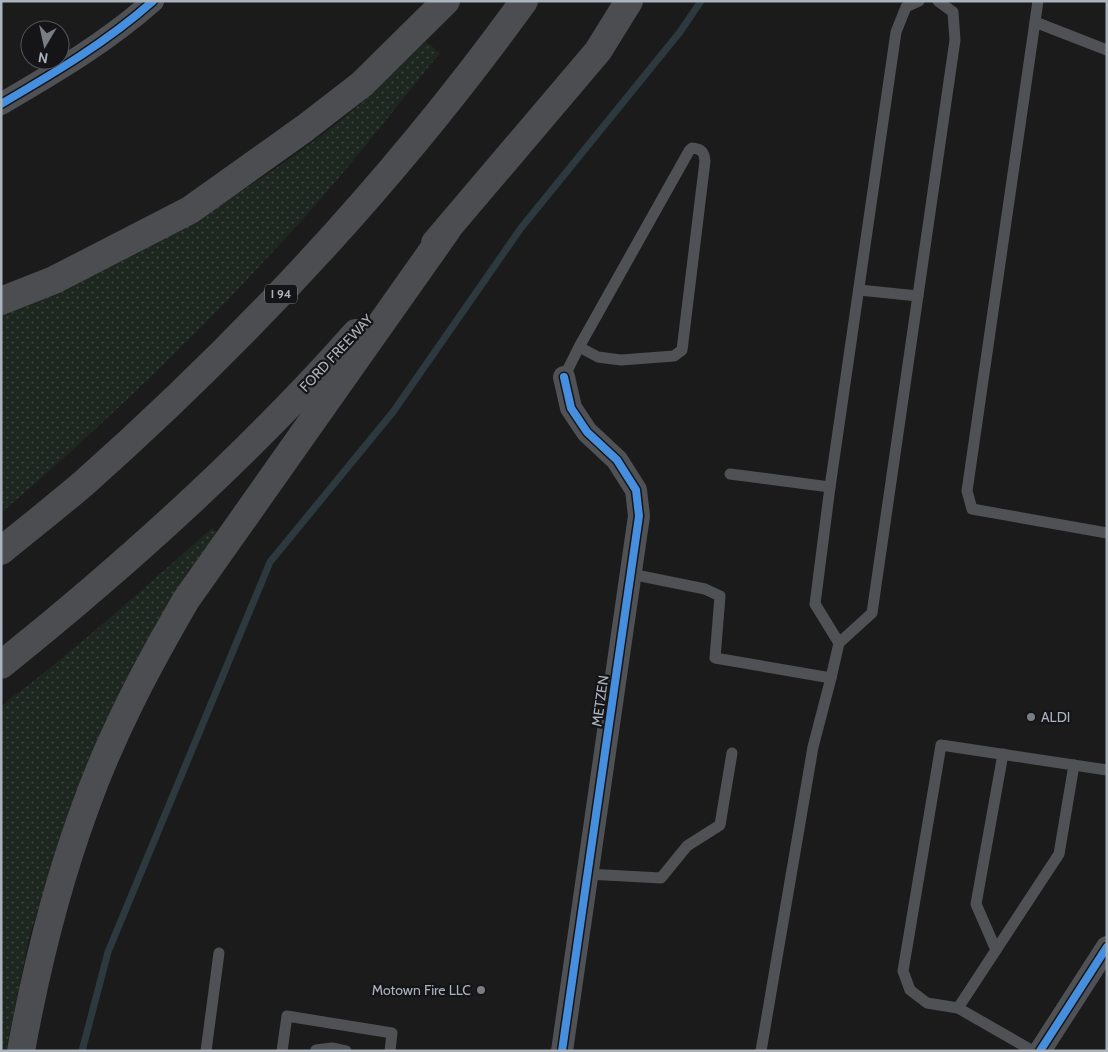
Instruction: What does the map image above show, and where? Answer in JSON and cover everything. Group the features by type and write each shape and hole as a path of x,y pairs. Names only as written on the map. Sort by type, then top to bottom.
{"highway":[{"path":"1,301 54,280 190,210 305,128 362,84 446,1"},
{"name":"I 94","path":"1,550 83,484 182,393 262,314 320,252 426,130 478,65 524,1"},
{"name":"FORD FREEWAY","path":"1,665 72,608 167,523 246,449 338,353 447,230 598,50 629,1"},
{"path":"21,1051 44,944 61,881 85,808 133,696 186,600 447,230"}],"street":[{"path":"1,104 60,69 105,39 153,1"},
{"name":"METZEN","path":"562,1051 639,516 636,490 617,460 587,432 571,408 564,377"},
{"path":"1040,1051 1107,947"}],"lane":[{"path":"838,643 816,604 830,487 896,32 906,6 919,1"},
{"path":"761,1051 813,747 838,643 872,613 955,40 953,12 938,1"},
{"path":"1038,1 967,491 972,509 1107,532"},
{"path":"1035,22 1107,50"},
{"path":"564,377 579,347 689,151 692,148 700,149 704,152 705,161 682,350 674,356 621,360 598,357 579,347"},
{"path":"859,290 918,296"},
{"path":"730,474 830,487"},
{"path":"631,574 705,589 720,596 715,658 831,678"},
{"path":"1034,1051 958,1008 927,1004 910,990 903,971 941,745 1107,770"},
{"path":"587,874 661,878 687,846 720,825 732,753"},
{"path":"996,950 976,904 1003,754"},
{"path":"958,1008 1059,854 1074,765"},
{"path":"206,1051 219,953"},
{"path":"282,1051 287,1016 392,1033 390,1051"},
{"path":"316,1050 332,1048 346,1051"}],"shaded area":[{"path":"426,42 440,53 317,203 242,285 165,363 125,402 1,513 1,315 47,296 137,253 223,203 305,148 345,117"},
{"path":"212,528 217,532 178,590 98,741 72,804 29,938 6,1051 1,1051 1,706 82,642"}],"waterway":[{"path":"82,1051 108,952 270,562 393,412 521,228 680,32 701,1"}],"cycle path":[{"path":"1,104 99,43 153,1"},
{"path":"562,1051 639,516 636,490 617,460 587,432 571,408 564,377"},
{"path":"1040,1051 1107,947"}],"place":[{"name":"ALDI","path":"1031,717"},
{"name":"Motown Fire LLC","path":"481,990"}]}
